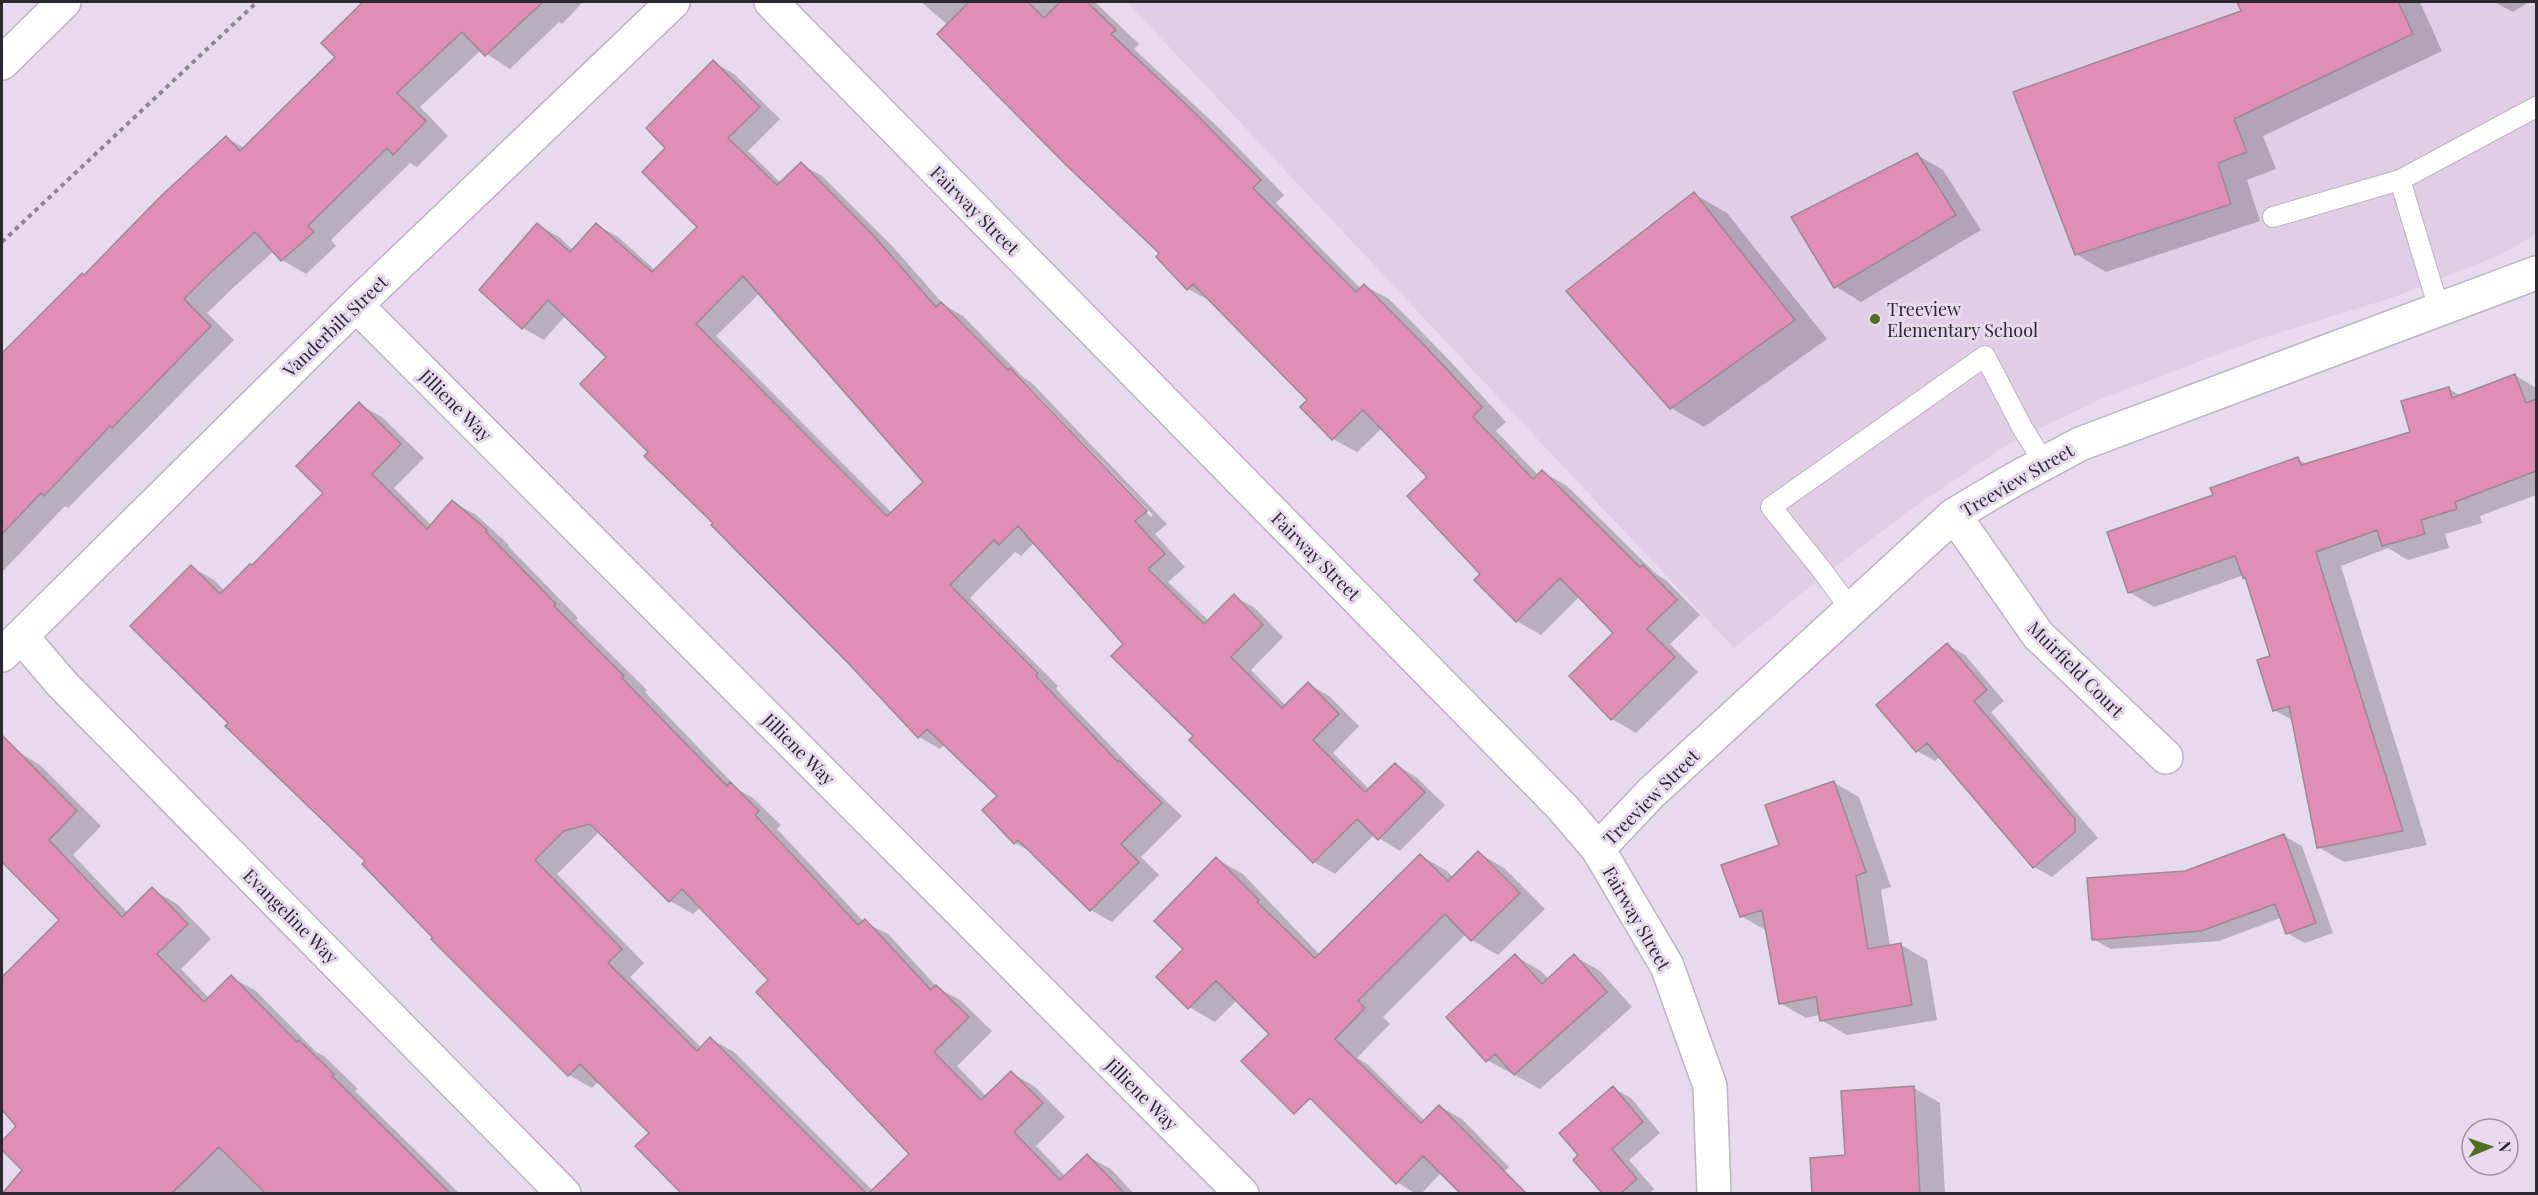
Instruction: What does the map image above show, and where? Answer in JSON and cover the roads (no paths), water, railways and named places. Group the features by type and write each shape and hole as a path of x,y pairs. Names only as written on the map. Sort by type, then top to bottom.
{"street":[{"path":"2,63 64,2"},
{"name":"Vanderbilt Street","path":"11,646 356,305 673,2"},
{"name":"Fairway Street","path":"771,2 1555,799 1598,849 1667,966 1710,1086 1714,1194"},
{"name":"Treeview Street","path":"1598,849 1651,793 1954,515 2080,444 2536,273"},
{"name":"Jilliene Way","path":"356,305 1242,1194"},
{"name":"Muirfield Court","path":"1954,515 2038,635 2166,757"},
{"name":"Evangeline Way","path":"11,646 62,684 564,1194"}],"lane":[{"path":"2273,217 2400,180 2536,107"},
{"path":"2400,180 2439,309"},
{"path":"1852,611 1771,507 1984,357 2045,464"}],"place":[{"name":"Treeview Elementary School","path":"1875,319"}]}
